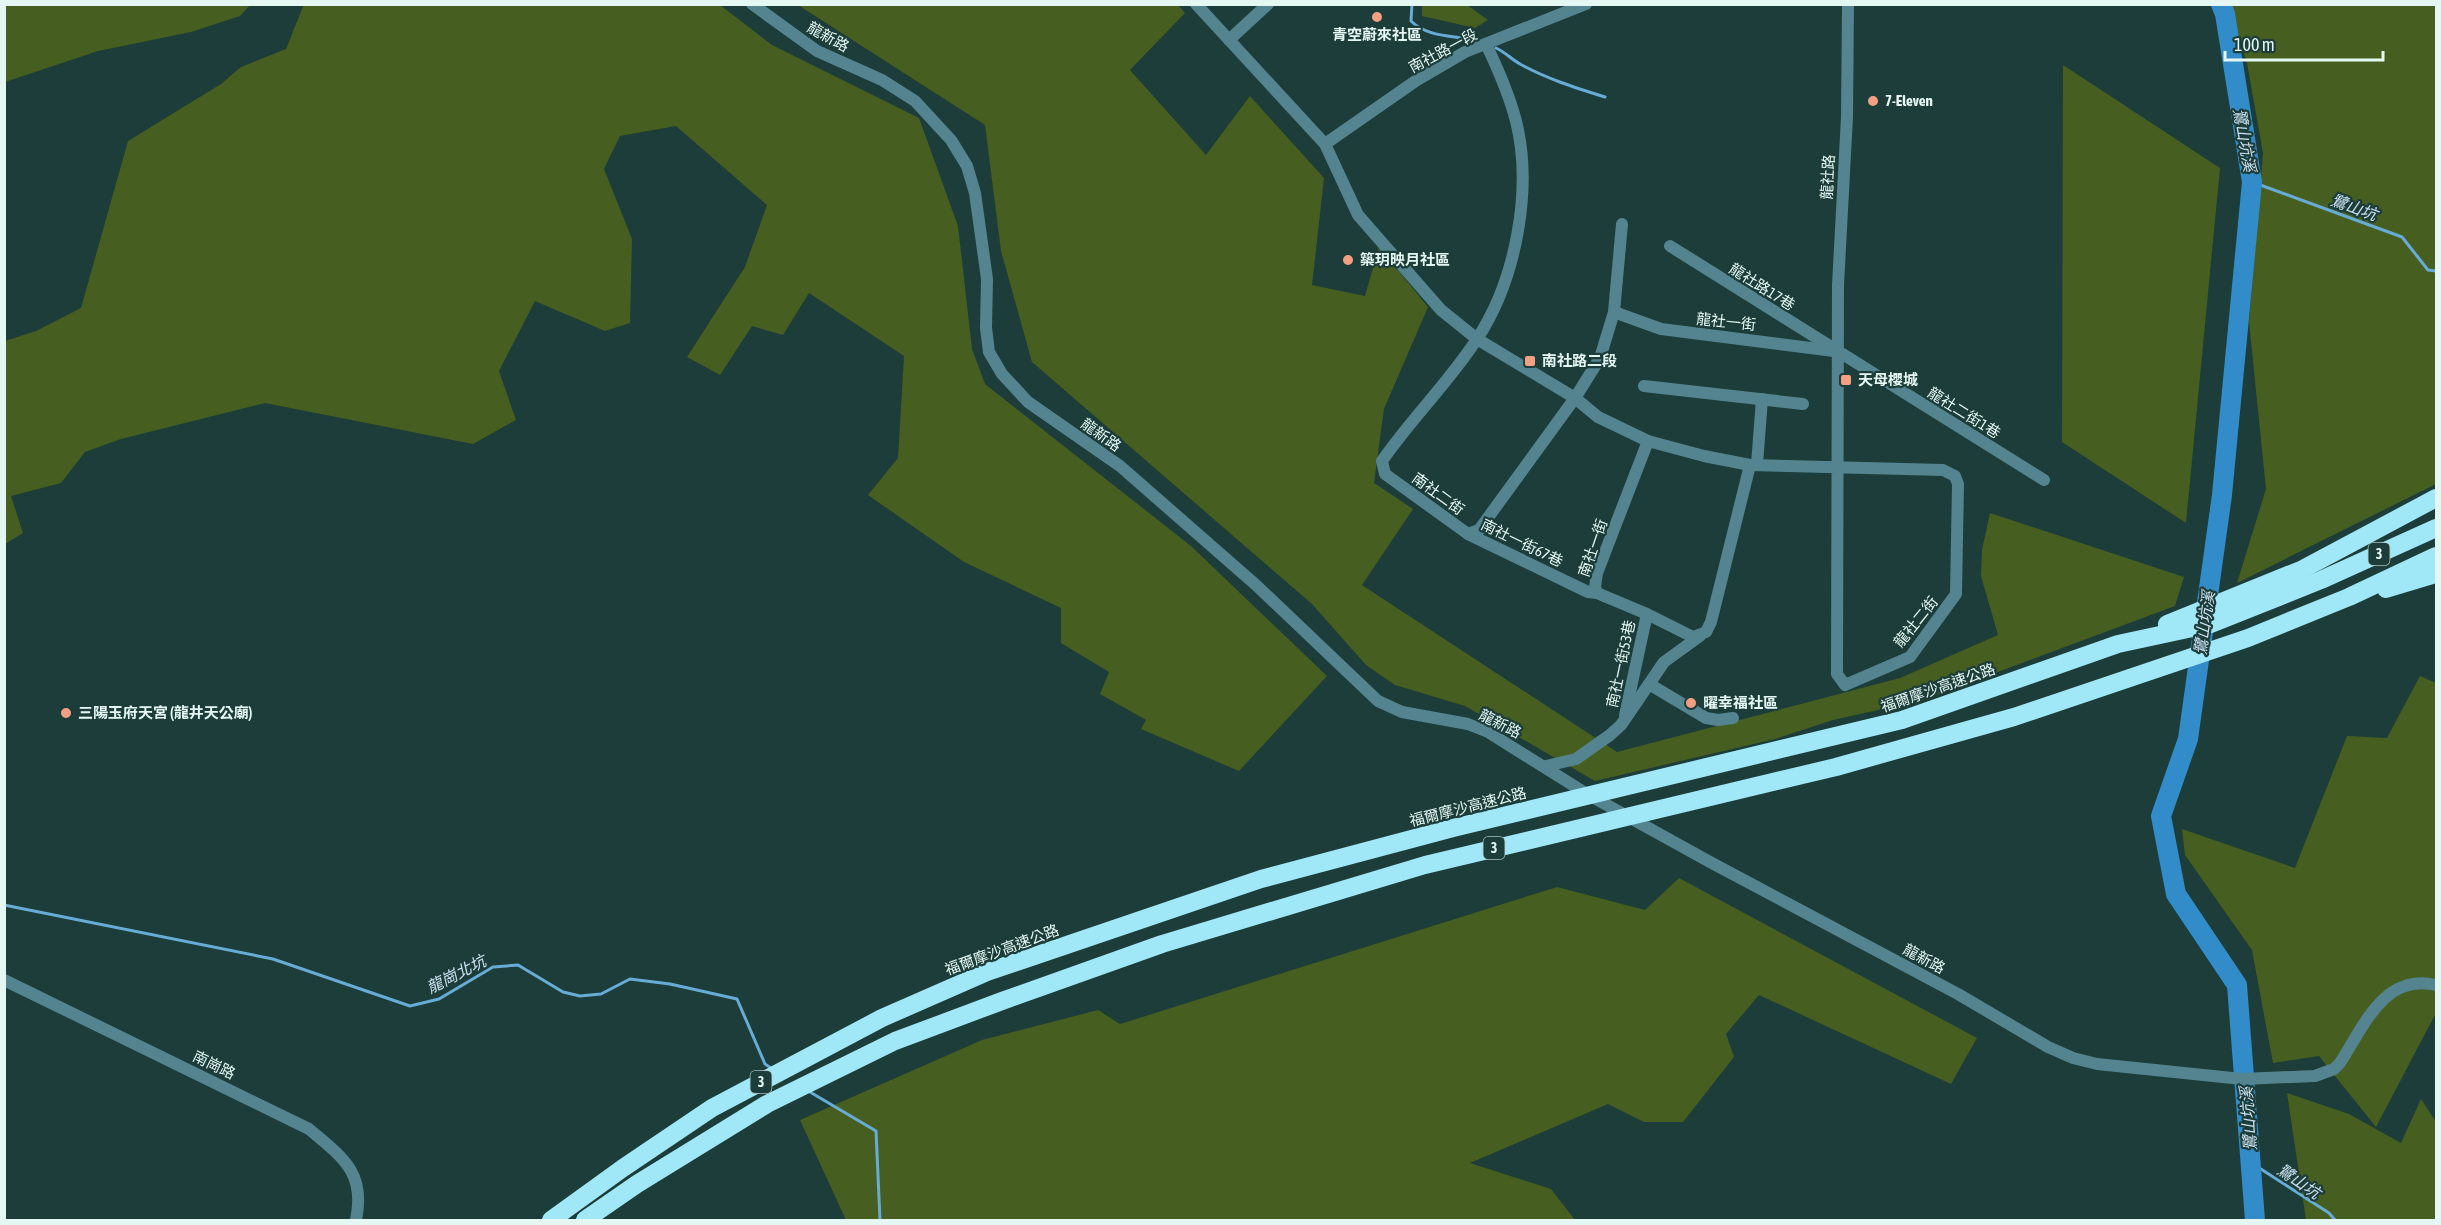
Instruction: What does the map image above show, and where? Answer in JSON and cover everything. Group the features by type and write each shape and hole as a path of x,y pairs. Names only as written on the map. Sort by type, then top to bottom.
{"highway":[{"path":"2118,644 2303,569 2436,498"},
{"name":"福爾摩沙高速公路","path":"551,1221 623,1168 712,1108 882,1018 987,972 1261,879 1453,828 1902,720 2118,644 2211,624 2321,580 2436,528"},
{"name":"3","path":"585,1221 637,1184 768,1104 895,1041 1162,944 1425,865 1836,767 2014,717 2248,638 2349,597 2436,556"},
{"path":"2349,597 2426,579 2436,574"}],"street":[{"name":"龍新路","path":"752,4 817,51 882,80 915,101 951,140 967,166 975,193 987,279 986,328 989,352 998,369 1028,402 1120,466 1256,585 1378,701 1402,712 1468,724 1488,732 1546,766 1587,794 1958,994 2048,1047 2097,1064 2153,1068 2210,1077 2267,1079 2315,1076 2334,1069 2383,999 2408,983 2424,982 2436,985"},
{"path":"1196,4 1325,144 1358,215 1442,310 1477,339 1575,398 1598,417 1648,441 1704,456 1754,465 1838,468"},
{"path":"1229,40 1268,4"},
{"name":"南社路一段","path":"1325,144 1417,80 1466,52 1586,4"},
{"name":"龍社路","path":"1838,352 1842,174 1847,117 1848,4"},
{"path":"1477,339 1496,304 1509,273 1522,203 1521,156 1516,122 1503,81 1486,44"},
{"name":"南社二街","path":"1477,339 1382,461 1385,474 1468,534 1479,530 1575,398 1600,358 1614,312 1622,224"},
{"name":"龍社路17巷","path":"1670,246 1838,352"},
{"name":"龍社一街","path":"1614,312 1661,329 1838,352"},
{"name":"龍社二街","path":"1838,352 1837,674 1845,685 1910,657 1956,594 1958,483 1955,476 1943,470 1838,468"},
{"name":"龍社二街1巷","path":"1838,352 2044,480"},
{"path":"1644,386 1803,404"},
{"path":"1546,766 1586,754 1623,722 1664,662 1706,632 1711,622 1754,465 1762,399"},
{"name":"南社一街","path":"1648,441 1595,581 1597,594 1647,614 1693,637 1700,636"},
{"name":"南社一街67巷","path":"1468,534 1588,592 1597,594"},
{"name":"南社一街53巷","path":"1623,722 1647,614"},
{"path":"1649,684 1706,718 1733,718"},
{"name":"南崗路","path":"4,980 309,1129 346,1160 356,1183 359,1206 356,1221"}],"green space":[{"path":"304,4 720,5 772,45 919,118 958,226 972,349 985,384 1191,546 1327,676 1239,771 1141,729 1146,720 1100,694 1109,672 1061,643 1061,608 964,562 868,495 898,458 904,356 809,293 783,335 752,326 720,375 687,357 745,267 767,205 676,126 620,136 604,169 632,239 630,323 605,331 535,301 499,371 516,420 473,444 265,403 121,439 85,452 61,483 11,496 23,533 5,544 5,341 36,331 81,308 128,141 221,84 241,67 286,49"},
{"path":"4,5 250,5 240,16 191,32 98,51 5,82"},
{"path":"798,5 1178,5 1185,13 1130,70 1206,155 1250,96 1324,178 1312,285 1365,296 1379,247 1428,307 1384,409 1374,483 1413,509 1362,585 1617,752 1900,678 1998,635 1981,576 1982,550 1990,513 2184,577 2175,606 1923,700 1833,720 1775,739 1595,781 1465,706 1395,685 1366,665 1312,604 1032,362 1001,251 985,125"},
{"path":"1422,5 1467,5 1488,20 1475,28 1422,16"},
{"path":"2228,5 2436,5 2436,484 2237,583 2266,489 2249,322 2263,153 2247,63"},
{"path":"2063,65 2220,168 2186,523 2062,442"},
{"path":"2420,676 2436,683 2436,1013 2376,1127 2319,1056 2273,1063 2252,950 2185,855 2182,829 2295,868 2347,736 2387,738"},
{"path":"1679,878 1977,1038 1951,1084 1759,995 1726,1034 1734,1057 1683,1122 1644,1122 1608,1104 1470,1163 1551,1189 1575,1220 846,1220 800,1120 982,1040 1098,1010 1120,1024 1557,887 1645,910"},
{"path":"2287,1093 2349,1114 2401,1143 2421,1099 2436,1122 2436,1220 2306,1220"}],"waterway":[{"path":"1412,4 1411,21 1418,26 1434,33 1476,41"},
{"name":"鷺山坑溪","path":"2221,4 2225,14 2252,182 2222,495 2188,739 2161,816 2176,894 2237,985 2255,1220"},
{"path":"1496,48 1520,64 1541,74 1605,97"},
{"name":"鷺山坑","path":"2252,182 2402,237 2428,270 2436,271"},
{"name":"龍崗北坑","path":"4,905 273,959 410,1006 439,999 493,967 518,965 563,992 580,996 601,994 630,979 670,984 737,999 765,1064 771,1068"},
{"name":"龍崗北坑","path":"810,1092 876,1131 880,1220"},
{"name":"鷺山坑","path":"2250,1162 2329,1213 2335,1220"}],"place":[{"name":"青空蔚來社區","path":"1377,17"},
{"name":"7-Eleven","path":"1873,101"},
{"name":"築玥映月社區","path":"1348,260"},
{"name":"南社路二段","path":"1530,361"},
{"name":"天母櫻城","path":"1846,380"},
{"name":"曜幸福社區","path":"1691,703"},
{"name":"三陽玉府天宮 (龍井天公廟)","path":"66,713"}]}
